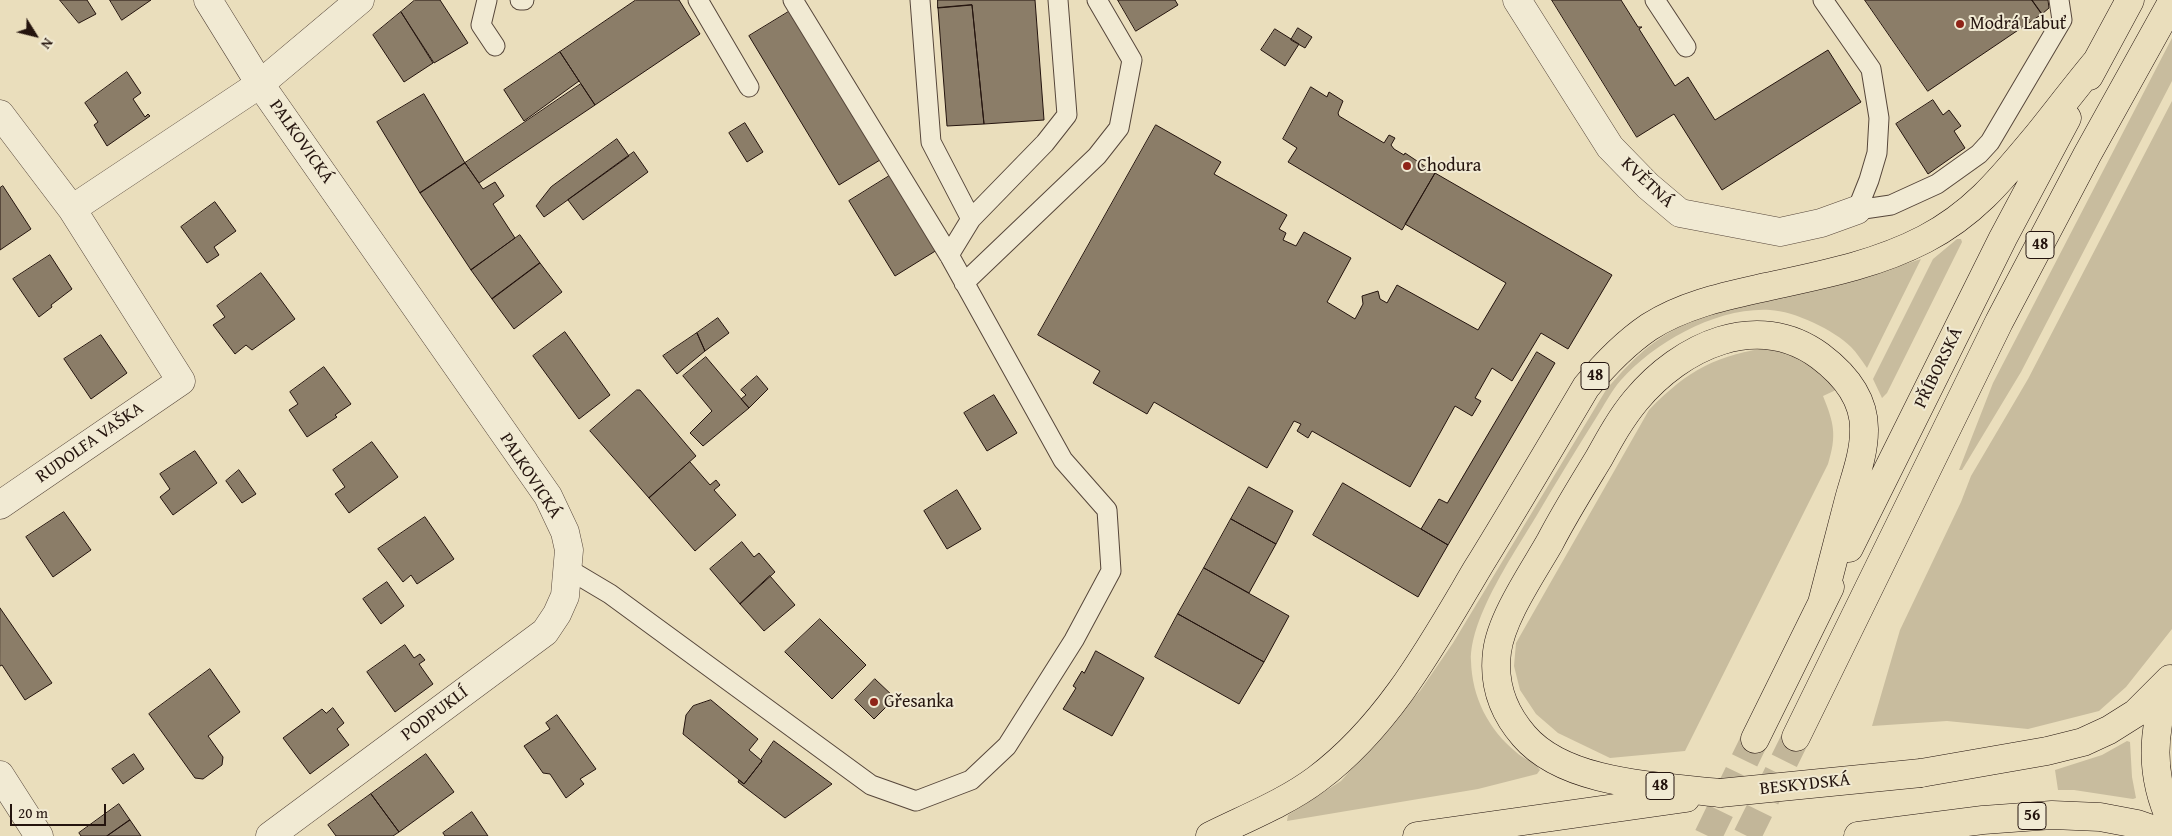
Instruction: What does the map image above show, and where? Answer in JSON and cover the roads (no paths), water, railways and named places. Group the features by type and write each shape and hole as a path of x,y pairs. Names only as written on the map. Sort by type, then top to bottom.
{"main road":[{"name":"PŘÍBORSKÁ","path":"1755,739 2003,238 2130,0"},
{"name":"PŘÍBORSKÁ","path":"1796,737 1999,322 2087,154 2172,2"},
{"name":"48","path":"1210,836 1300,791 1335,764 1371,730 1401,692 1432,645 1586,387 1604,364 1626,344 1649,327 1693,306 1716,299 1841,271 1872,261 1926,238 1964,215 1997,185 2097,61"},
{"name":"48","path":"1720,793 1600,778 1564,765 1539,750 1522,733 1508,713 1498,688 1496,672 1497,649 1505,622 1623,417 1637,399 1672,367 1717,342 1754,334 1780,336 1793,340 1826,360 1857,396 1861,407 1864,428 1862,454 1822,603"},
{"name":"BESKYDSKÁ","path":"1418,836 1720,793 1921,773 2047,751 2083,742 2109,730 2136,713 2171,678"},
{"name":"BESKYDSKÁ","path":"2171,678 2160,710 2155,743 2157,776 2165,808 2172,823"},
{"name":"56","path":"1858,836 1983,820 2052,815 2100,817 2137,824 2172,836"}],"street":[{"name":"PALKOVICKÁ","path":"208,0 260,84 548,496 565,532 569,550 568,569"},
{"path":"260,84 360,0"},
{"name":"KVĚTNÁ","path":"1516,0 1610,147 1648,186 1680,214 1780,232 1821,223 1857,210"},
{"name":"PALKOVICKÁ","path":"72,209 260,84"},
{"path":"0,114 72,209"},
{"name":"RUDOLFA VAŠKA","path":"0,505 181,381 72,209"},
{"name":"PODPUKLÍ","path":"270,836 545,632 557,614 565,596 568,569"},
{"path":"0,775 40,836"}],"lane":[{"path":"487,0 481,25 495,46"},
{"path":"698,0 749,87"},
{"path":"568,569 610,594 871,785 916,801 972,780 1007,746 1074,640 1111,570 1107,510 1063,460 949,255 793,0"},
{"path":"920,0 931,142 971,219"},
{"path":"949,255 971,219 1045,143 1067,115 1058,0"},
{"path":"964,283 1097,156 1119,128 1132,60 1097,0"},
{"path":"1656,0 1686,47"},
{"path":"1823,0 1871,70 1879,118 1876,153 1869,180 1857,210"},
{"path":"1857,210 1891,205 1937,184 1962,168 1990,142 2062,20 2058,0"}],"tunnel":[{"path":"1747,836 1796,737"},
{"path":"1708,836 1755,739"}],"place":[{"name":"Modrá Labuť","path":"1960,24"},
{"name":"Chodura","path":"1407,166"},
{"name":"Gřesanka","path":"874,702"}]}
